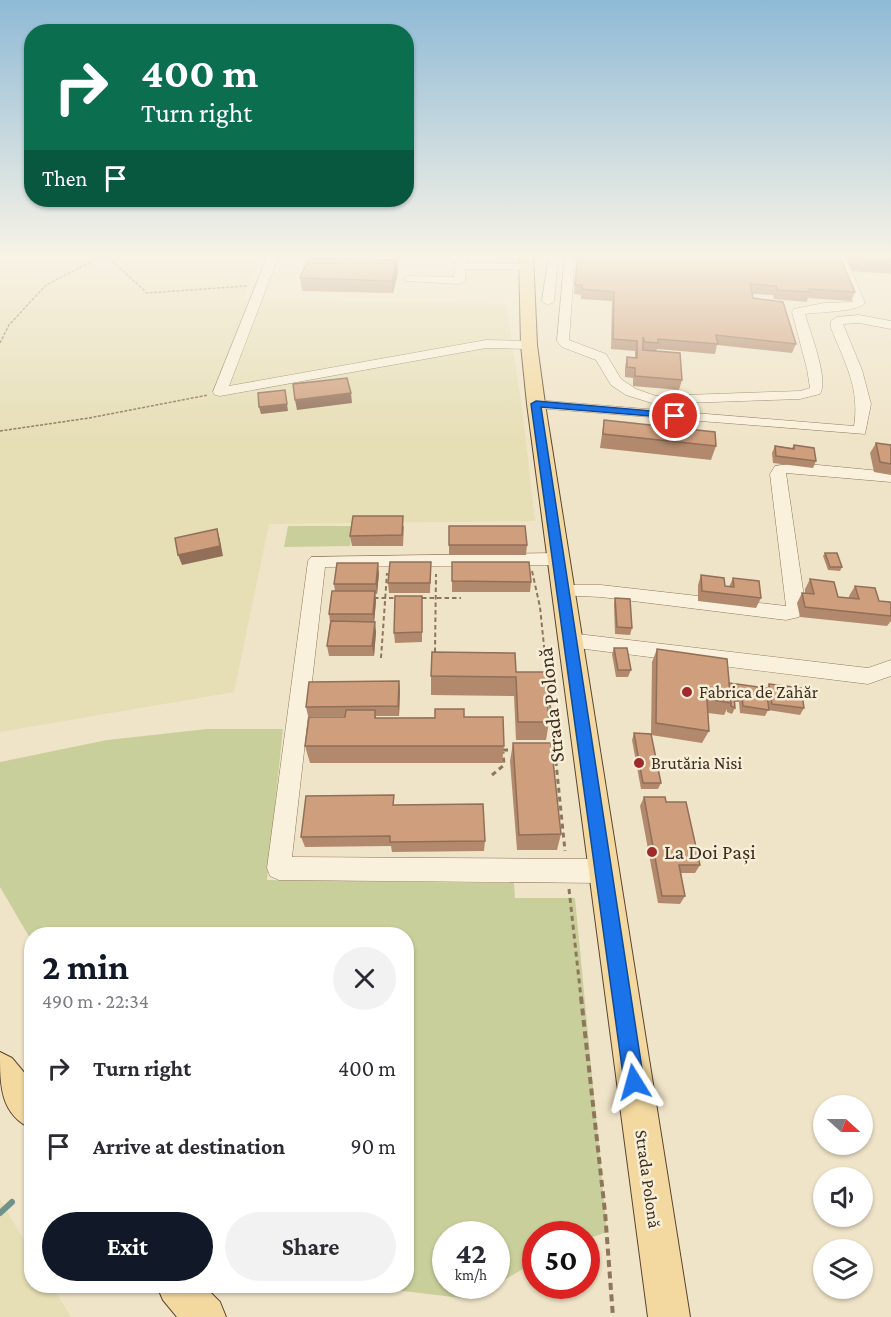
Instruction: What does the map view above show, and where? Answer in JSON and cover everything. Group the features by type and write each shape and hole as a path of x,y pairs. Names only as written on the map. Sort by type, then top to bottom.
{"main road":[{"name":"Strada Polonă","path":"528,316 536,404 569,640 669,1317"},
{"path":"0,1070 24,1101"},
{"path":"184,1293 206,1317"}],"lane":[{"path":"220,392 250,316"},
{"path":"565,316 563,341 566,345 601,357 616,382 631,392 655,400 800,395 815,391 817,387 814,369 799,316"},
{"path":"536,404 860,431 864,404 855,370 837,328 837,321 859,318 891,325"},
{"path":"220,392 486,344 529,345"},
{"path":"562,590 601,591 792,612 795,604 778,474 780,469 797,468 891,477"},
{"path":"558,560 317,561 279,868 603,871"},
{"path":"569,640 868,676 891,668"}],"path":[{"path":"0,343 9,325 17,316"},
{"path":"0,431 89,418 220,392"},
{"name":"Strada Polonă","path":"529,559 540,607 556,749 567,870 604,1200 613,1317"},
{"path":"381,658 388,561"},
{"path":"435,658 436,561"},
{"path":"374,598 405,598"},
{"path":"416,598 461,598"},
{"path":"492,775 504,765 502,740"},
{"path":"545,749 570,749"},
{"path":"503,750 524,750"}],"shaded area":[{"path":"0,316 508,316 522,407 535,521 269,524 234,692 0,732"},
{"path":"0,1199 24,1240 24,1293 56,1293 71,1317 0,1317"}],"green space":[{"path":"288,526 352,526 350,546 284,547"},
{"path":"207,729 283,729 267,880 514,883 515,898 575,898 607,1232 600,1234 600,1221 522,1221 522,1270 510,1276 510,1221 432,1221 432,1294 414,1292 414,927 24,928 0,887 0,762 107,740"}],"building":[{"path":"613,316 787,316 796,344 716,335 718,344 658,339 658,343 645,342 643,337 643,350 680,353 682,380 635,376 635,368 627,367 627,357 637,358 637,341 613,339"},
{"path":"347,378 351,393 295,400 293,384"},
{"path":"285,390 287,404 259,407 258,393"},
{"path":"604,420 715,432 716,446 603,434"},
{"path":"876,443 891,445 891,464 880,462"},
{"path":"794,445 814,448 816,461 776,456 775,446 794,449"},
{"path":"353,516 403,516 402,535 350,536"},
{"path":"449,526 525,526 527,545 449,545"},
{"path":"217,529 220,546 178,555 175,538"},
{"path":"825,553 837,553 842,567 830,567"},
{"path":"390,562 431,562 430,583 388,583"},
{"path":"452,562 529,562 531,582 452,581"},
{"path":"337,563 378,563 376,584 334,584"},
{"path":"701,575 724,578 725,586 734,587 733,578 759,581 761,598 702,591"},
{"path":"810,579 834,582 838,597 859,599 855,586 875,588 879,601 890,602 891,616 805,607 802,593 814,594"},
{"path":"332,591 375,591 373,614 329,614"},
{"path":"395,596 422,596 422,632 394,633"},
{"path":"615,598 630,599 632,628 617,627"},
{"path":"331,621 375,622 372,646 327,646"},
{"path":"614,648 627,648 631,670 618,670"},
{"name":"Fabrica de Zahăr","path":"657,649 727,659 731,703 707,699 709,731 656,723"},
{"path":"432,652 515,653 516,672 545,672 549,722 518,722 516,677 431,676"},
{"path":"399,681 398,706 306,707 309,682"},
{"path":"729,683 766,688 769,710 743,706 742,696 734,695 735,708 731,706"},
{"path":"769,684 801,688 804,708 772,704"},
{"path":"435,709 464,709 464,717 503,717 504,746 305,746 309,717 345,717 346,710 375,710 375,718 435,718"},
{"path":"634,733 651,734 661,783 643,783"},
{"path":"513,743 551,743 561,834 519,835"},
{"path":"394,795 393,805 483,804 485,841 390,842 390,836 301,837 306,796"},
{"path":"644,797 665,797 666,802 686,802 700,865 679,865 685,896 662,896"}],"waterway":[{"path":"0,1213 12,1202"}],"place":[{"name":"Fabrica de Zahăr","path":"687,692"},
{"name":"Brutăria Nisi","path":"639,763"},
{"name":"La Doi Pași","path":"652,852"}],"route":[{"path":"634,1082 536,404 675,416"}]}
